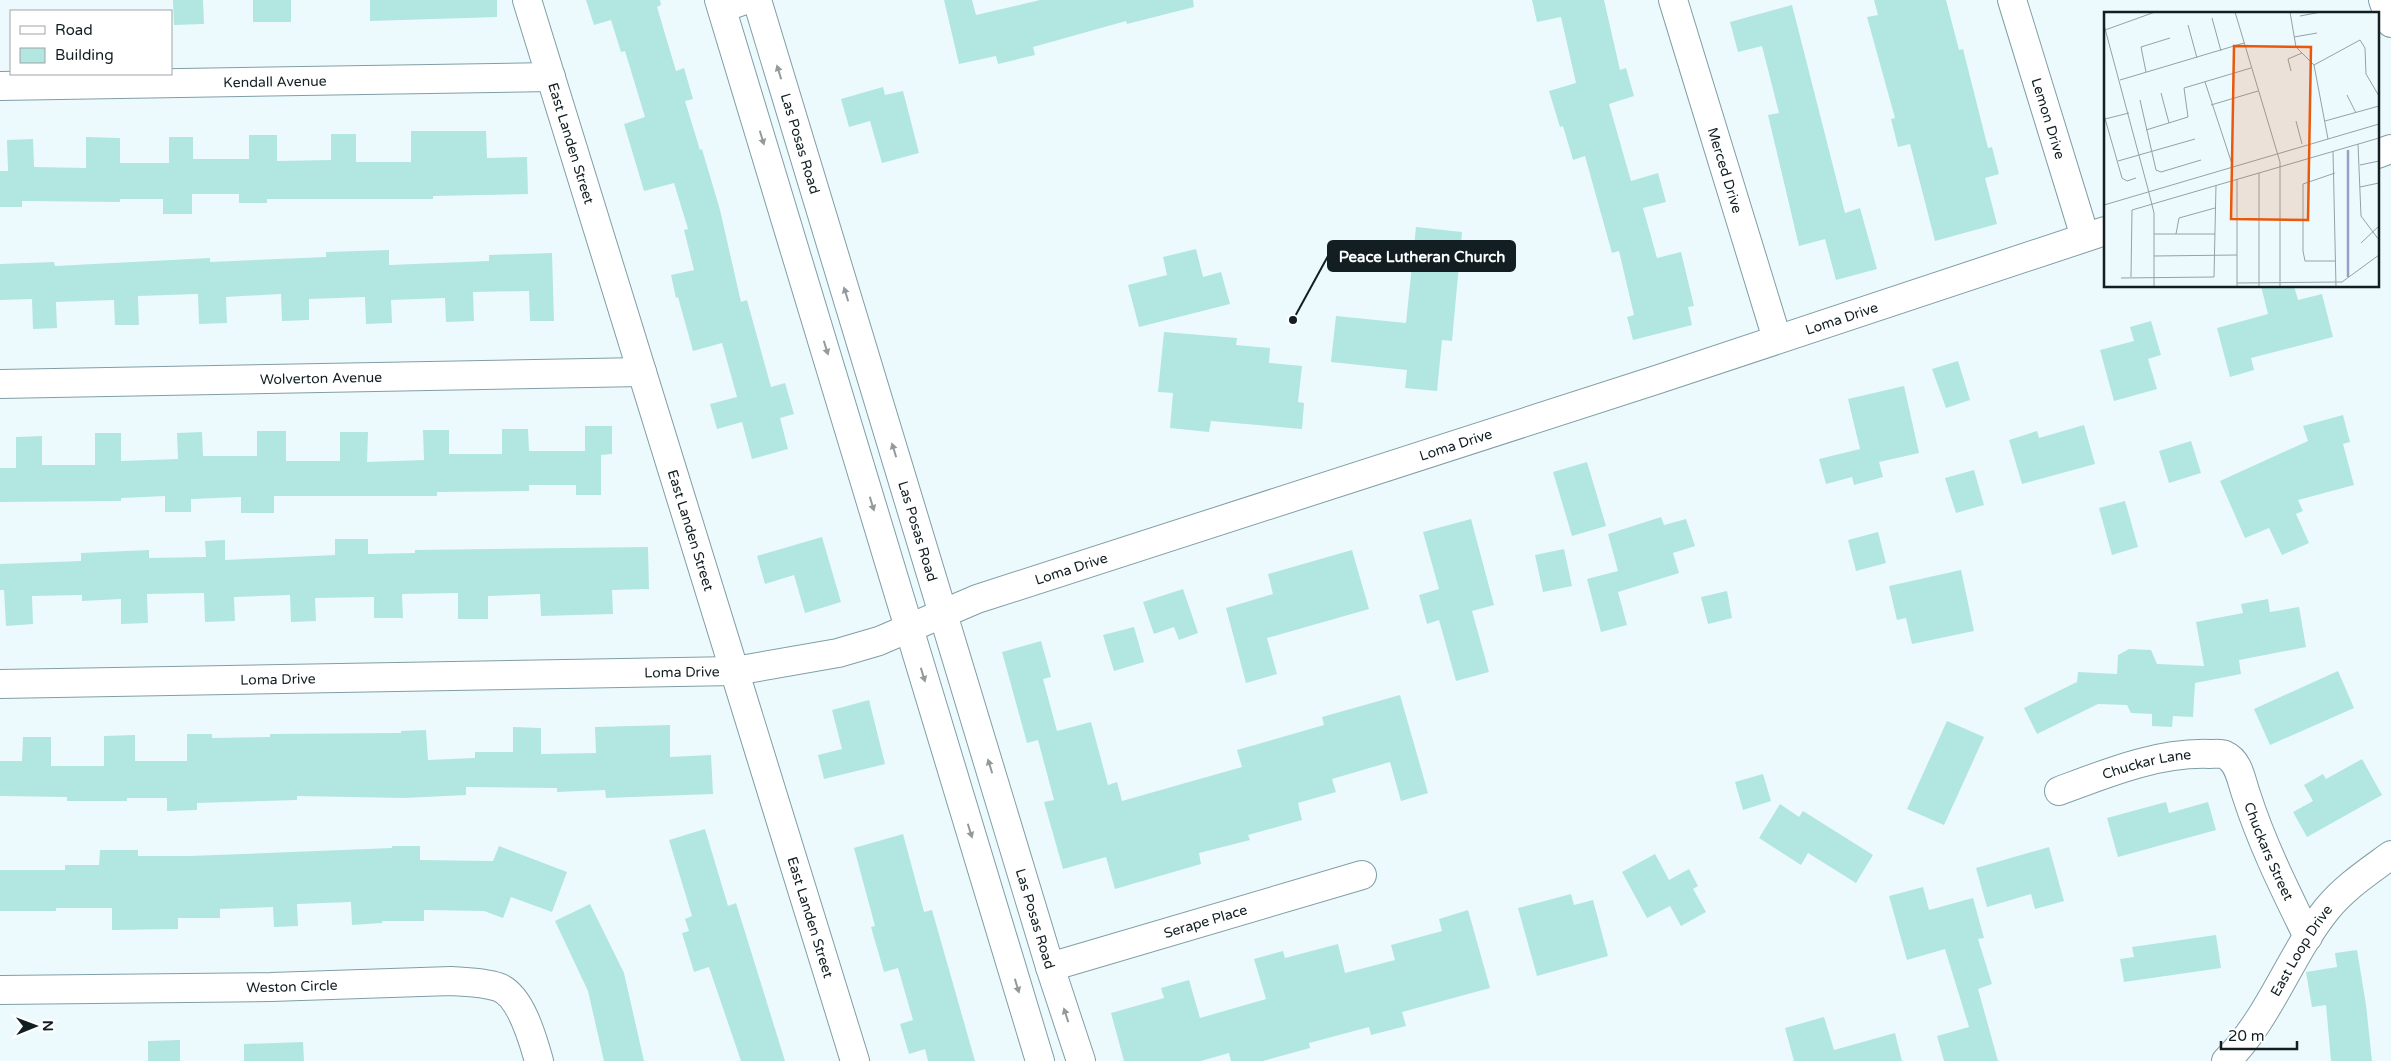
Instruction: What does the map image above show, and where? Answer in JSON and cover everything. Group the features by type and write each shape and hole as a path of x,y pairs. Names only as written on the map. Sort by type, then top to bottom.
{"street":[{"name":"East Landen Street","path":"527,0 855,1061"},
{"name":"Las Posas Road","path":"757,0 1050,967 1081,1061"},
{"name":"Merced Drive","path":"1673,0 1777,339"},
{"name":"Lemon Drive","path":"2012,0 2095,234"},
{"path":"2383,0 2391,23"},
{"path":"729,3 909,628 1040,1061"},
{"name":"Kendall Avenue","path":"0,86 551,78"},
{"path":"2378,154 2391,149"},
{"name":"Loma Drive","path":"0,684 735,671 838,653 879,642 976,599 1659,380 2095,234"},
{"name":"Wolverton Avenue","path":"0,384 642,372"},
{"name":"Chuckar Lane","path":"2059,791 2112,771 2185,754 2224,754 2236,763"},
{"name":"Chuckars Street","path":"2236,763 2263,842 2308,937"},
{"name":"East Loop Drive","path":"2226,1061 2240,1046 2276,993 2326,910 2349,885 2391,855"},
{"name":"Serape Place","path":"1050,967 1362,875"},
{"name":"Weston Circle","path":"0,990 271,987 451,981 480,983 500,988 513,1000 530,1031 539,1061"}],"building":[{"path":"173,0 203,0 204,24 174,25"},
{"path":"253,0 291,0 291,22 253,22"},
{"path":"370,0 497,0 497,17 370,21"},
{"path":"586,0 660,0 661,5 657,7 676,71 684,68 693,99 685,101 700,150 702,149 720,210 741,302 747,300 771,387 785,383 794,414 780,418 788,449 752,459 742,422 717,429 710,404 737,397 722,343 693,351 678,297 676,298 671,275 694,270 684,230 688,229 674,183 644,191 624,124 645,117 625,51 621,52 611,20 594,25"},
{"path":"944,0 972,0 976,15 1040,0 1193,0 1194,7 1127,24 1126,21 1033,47 1035,55 998,64 996,56 959,64"},
{"path":"1532,0 1604,0 1620,70 1626,68 1634,96 1609,104 1631,181 1658,173 1666,202 1643,208 1657,258 1681,252 1694,306 1688,307 1692,325 1633,340 1627,317 1634,315 1619,251 1612,253 1585,156 1573,160 1563,126 1560,127 1549,91 1576,83 1561,17 1537,22"},
{"path":"1874,0 1946,0 1959,50 1963,49 1988,148 1992,147 1999,174 1985,178 1997,224 1935,241 1910,144 1898,147 1891,119 1895,118 1867,17 1878,15"},
{"path":"1792,5 1845,213 1860,208 1877,269 1836,280 1825,239 1799,246 1768,115 1779,113 1762,46 1738,52 1730,22"},
{"path":"883,87 885,95 903,91 919,153 882,163 870,121 849,127 841,99"},
{"path":"411,131 486,131 487,158 527,157 528,194 433,196 433,199 267,199 267,203 239,203 239,194 192,194 192,214 163,214 163,199 120,199 120,202 22,201 22,207 0,207 0,171 8,171 7,140 33,139 34,167 86,168 86,137 120,138 120,163 169,163 169,137 193,137 193,159 249,159 249,135 277,135 277,161 331,160 331,134 356,134 356,162 411,162"},
{"path":"1416,227 1462,232 1452,341 1442,340 1437,391 1405,388 1407,370 1331,362 1336,316 1406,323"},
{"path":"1196,249 1203,277 1221,272 1230,304 1139,327 1128,285 1167,275 1163,257"},
{"path":"389,250 389,265 489,261 489,255 552,253 554,321 530,321 529,291 473,292 474,321 446,322 445,298 391,300 392,323 366,324 365,297 309,299 309,320 282,321 281,294 226,297 227,323 199,324 198,294 138,296 139,325 115,325 114,300 56,302 57,328 33,329 32,299 0,300 0,264 54,262 55,266 210,258 210,262 326,257 326,252"},
{"path":"2262,288 2295,288 2298,300 2322,294 2333,337 2251,358 2254,370 2230,377 2217,328 2268,314"},
{"path":"2151,321 2161,355 2148,359 2157,389 2114,401 2100,350 2134,341 2130,327"},
{"path":"1164,332 1237,338 1236,345 1270,348 1269,363 1302,366 1298,402 1304,403 1302,429 1211,421 1209,432 1170,428 1173,393 1158,392"},
{"path":"1958,361 1970,400 1946,408 1932,369"},
{"path":"1904,386 1919,453 1879,462 1883,477 1854,485 1852,477 1826,484 1819,459 1860,449 1848,399"},
{"path":"2343,415 2350,442 2343,444 2354,485 2298,500 2303,511 2296,514 2309,543 2282,555 2269,528 2245,538 2220,481 2308,441 2303,426"},
{"path":"2084,425 2095,464 2022,484 2009,440 2037,431 2039,438"},
{"path":"585,426 612,426 612,454 601,455 601,495 576,495 576,485 529,485 529,491 437,492 437,496 274,496 274,513 241,513 241,497 191,499 191,512 165,512 165,496 121,498 121,501 0,502 0,468 16,468 16,437 42,436 42,465 95,465 95,433 121,433 121,461 178,459 177,433 202,432 203,456 257,456 257,431 286,431 286,461 340,461 340,432 368,432 367,462 424,460 423,430 449,430 449,454 502,454 502,429 528,429 529,451 585,451"},
{"path":"2191,441 2201,473 2169,483 2159,451"},
{"path":"1587,462 1606,526 1572,536 1553,472"},
{"path":"1974,470 1984,505 1956,513 1945,478"},
{"path":"2125,501 2138,547 2112,555 2099,508"},
{"path":"1661,517 1664,525 1686,519 1695,546 1673,553 1679,573 1618,592 1627,625 1601,632 1587,579 1618,571 1608,534"},
{"path":"1471,519 1494,605 1472,611 1489,672 1456,681 1439,620 1427,624 1419,595 1439,589 1423,532"},
{"path":"1878,532 1886,563 1856,571 1848,540"},
{"path":"822,537 841,602 805,613 794,575 765,584 757,556"},
{"path":"335,539 368,539 368,554 415,553 415,550 648,547 649,589 612,590 613,614 541,616 540,594 488,596 488,619 458,619 458,593 402,594 403,618 374,618 374,597 315,598 316,621 291,622 290,595 234,597 235,621 205,622 204,593 147,594 148,623 121,624 121,599 82,601 82,595 32,596 33,624 6,626 4,590 0,590 0,564 81,561 81,553 149,550 149,558 206,557 205,541 225,540 225,560 335,555"},
{"path":"1564,549 1572,586 1543,592 1535,555"},
{"path":"1352,550 1369,609 1267,638 1277,674 1246,683 1226,608 1273,594 1268,574"},
{"path":"1961,570 1974,631 1912,644 1906,618 1897,620 1889,586"},
{"path":"1183,589 1198,633 1179,640 1174,627 1154,634 1143,602"},
{"path":"1727,591 1732,618 1708,624 1701,597"},
{"path":"2268,599 2270,612 2299,607 2306,647 2239,660 2241,674 2195,683 2193,717 2173,716 2172,727 2152,726 2152,714 2131,713 2127,705 2098,704 2037,734 2024,708 2077,682 2078,672 2117,674 2118,655 2129,649 2151,650 2157,664 2204,666 2196,622 2243,613 2241,604"},
{"path":"1134,627 1144,662 1114,671 1103,635"},
{"path":"1041,641 1051,677 1043,679 1057,731 1091,722 1108,785 1117,782 1122,801 1242,767 1237,750 1324,725 1322,717 1400,695 1428,793 1401,801 1390,762 1332,779 1336,792 1298,803 1302,820 1248,835 1250,840 1199,853 1201,864 1115,889 1106,857 1063,869 1044,802 1054,800 1038,740 1027,743 1002,652"},
{"path":"2338,671 2354,708 2270,745 2254,709"},
{"path":"869,700 885,764 824,779 818,755 842,749 832,710"},
{"path":"1947,721 1984,737 1944,825 1907,809"},
{"path":"670,725 670,757 711,755 713,794 606,798 605,790 557,792 557,788 466,787 466,795 404,798 297,796 297,800 197,803 197,810 167,811 167,798 127,798 127,801 67,801 67,797 0,796 0,761 22,761 23,737 51,737 51,766 104,766 104,736 135,735 135,761 187,761 187,734 212,734 212,738 270,737 270,734 401,733 401,731 426,730 428,760 475,758 475,752 513,752 513,727 541,728 541,754 596,753 595,727"},
{"path":"2362,759 2382,795 2307,837 2293,812 2313,801 2304,785 2323,774 2326,779"},
{"path":"1763,774 1771,801 1743,810 1735,782"},
{"path":"2166,802 2169,813 2208,802 2216,830 2118,857 2107,818"},
{"path":"1780,804 1799,817 1803,811 1873,855 1856,883 1808,853 1801,865 1759,838"},
{"path":"705,829 728,906 736,903 785,1061 741,1061 709,967 694,972 682,933 689,931 685,919 692,916 669,840"},
{"path":"903,834 924,912 932,910 975,1061 928,1061 925,1049 909,1054 900,1024 913,1020 898,968 884,972 871,927 875,926 854,848"},
{"path":"392,846 420,846 420,860 493,861 499,846 567,872 552,912 511,897 503,918 484,911 424,910 424,921 382,921 382,923 352,925 351,902 297,904 298,926 274,927 273,907 220,909 220,918 178,918 178,929 112,930 112,908 0,911 0,870 65,870 65,865 99,865 100,850 138,850 138,856 190,856 392,848"},
{"path":"2049,847 2064,901 2035,909 2031,894 1987,907 1976,868"},
{"path":"1655,854 1669,880 1689,869 1698,886 1693,889 1706,912 1681,926 1670,906 1647,918 1622,872"},
{"path":"1923,887 1929,910 1973,898 1984,938 1978,939 1992,984 1978,989 1998,1061 1944,1061 1937,1036 1969,1027 1945,949 1907,960 1889,896"},
{"path":"1571,894 1574,905 1593,900 1608,956 1537,976 1518,908"},
{"path":"590,904 624,973 644,1061 604,1061 588,991 555,921"},
{"path":"1468,910 1490,988 1402,1012 1406,1026 1371,1035 1369,1027 1309,1043 1310,1048 1263,1061 1231,1061 1229,1053 1201,1061 1124,1061 1111,1013 1164,998 1161,988 1189,980 1200,1018 1266,999 1254,959 1283,951 1285,958 1338,944 1345,973 1395,960 1391,945 1442,931 1439,919"},
{"path":"2216,935 2221,968 2124,982 2120,959 2134,957 2132,947"},
{"path":"2357,950 2366,1005 2372,1061 2331,1061 2326,1005 2312,1007 2306,972 2337,967 2335,953"},
{"path":"1824,1017 1834,1050 1895,1033 1902,1061 1794,1061 1785,1028"},
{"path":"180,1040 180,1061 148,1061 148,1041"},
{"path":"303,1042 304,1061 244,1061 244,1044"}],"place":[{"name":"Peace Lutheran Church","path":"1293,320"}]}
